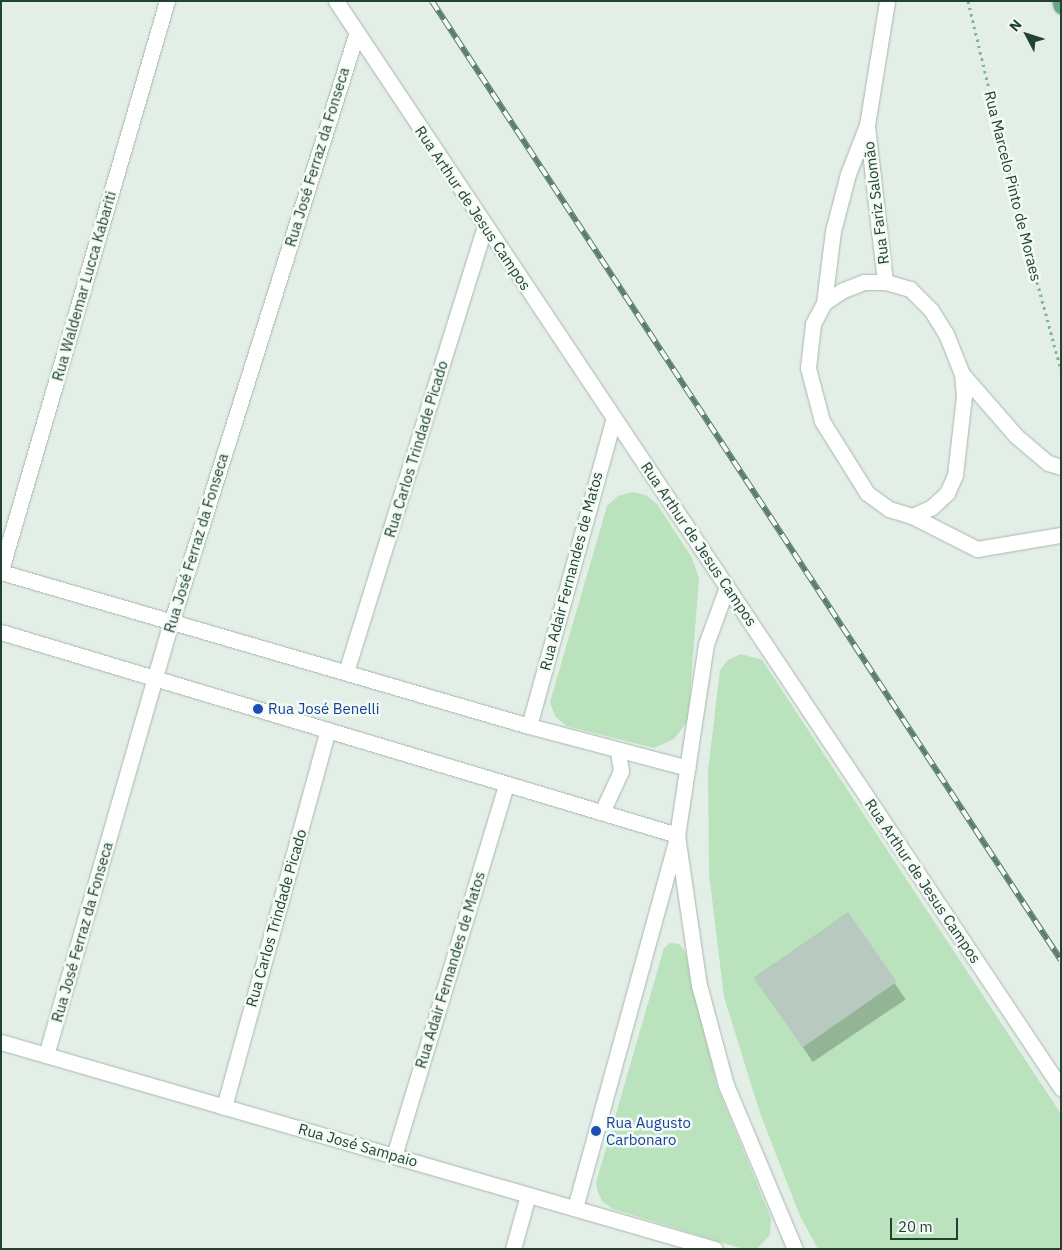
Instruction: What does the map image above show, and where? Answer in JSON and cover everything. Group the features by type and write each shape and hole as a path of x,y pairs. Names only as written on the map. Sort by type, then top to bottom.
{"main road":[{"path":"1060,1 1061,6"}],"street":[{"name":"Rua Waldemar Lucca Kabariti","path":"1,571 167,1"},
{"name":"Rua Fariz Salomão","path":"824,304 832,231 848,174 866,125 887,1"},
{"name":"Rua Arthur de Jesus Campos","path":"333,2 614,417 1061,1088"},
{"name":"Rua José Ferraz da Fonseca","path":"46,1055 171,623 356,35"},
{"name":"Rua Fariz Salomão","path":"866,125 885,282"},
{"name":"Rua Carlos Trindade Picado","path":"346,672 485,226"},
{"path":"912,516 932,507 947,493 955,475 964,396 962,374 955,353 931,310 910,289 885,282 864,282 843,290 824,304 812,324 808,368 822,421 867,492 889,509 912,516 976,549 1061,535"},
{"path":"962,374 1016,436 1048,464 1061,467"},
{"name":"Rua Adair Fernandes de Matos","path":"528,726 614,417"},
{"path":"1,571 171,623 528,726 688,768"},
{"path":"575,1208 678,835 706,644 727,587"},
{"path":"1,632 678,835"},
{"name":"Rua Carlos Trindade Picado","path":"224,1107 328,730"},
{"path":"602,812 621,771 618,751"},
{"name":"Rua Adair Fernandes de Matos","path":"394,1156 506,784"},
{"path":"678,835 700,985 726,1085 795,1249"},
{"name":"Rua José Sampaio","path":"1,1042 715,1249"},
{"path":"513,1249 528,1195"}],"path":[{"name":"Rua Marcelo Pinto de Moraes","path":"968,1 1020,219 1061,370"}],"green space":[{"path":"632,492 646,495 657,504 692,558 699,578 688,721 674,739 654,748 566,726 555,716 550,702 607,506 618,496"},
{"path":"741,654 762,660 1061,1114 1061,1249 818,1249 800,1216 760,1113 724,997 709,874 708,771 720,670 728,660"},
{"path":"670,943 679,944 685,951 717,1086 771,1218 770,1235 757,1249 743,1249 613,1209 602,1201 598,1192 596,1183 664,948"}],"building":[{"path":"848,912 897,982 803,1048 754,978"}],"railway":[{"path":"432,1 1061,960"}],"place":[{"name":"Rua José Benelli","path":"258,709"},
{"name":"Rua Augusto Carbonaro","path":"596,1131"}]}
